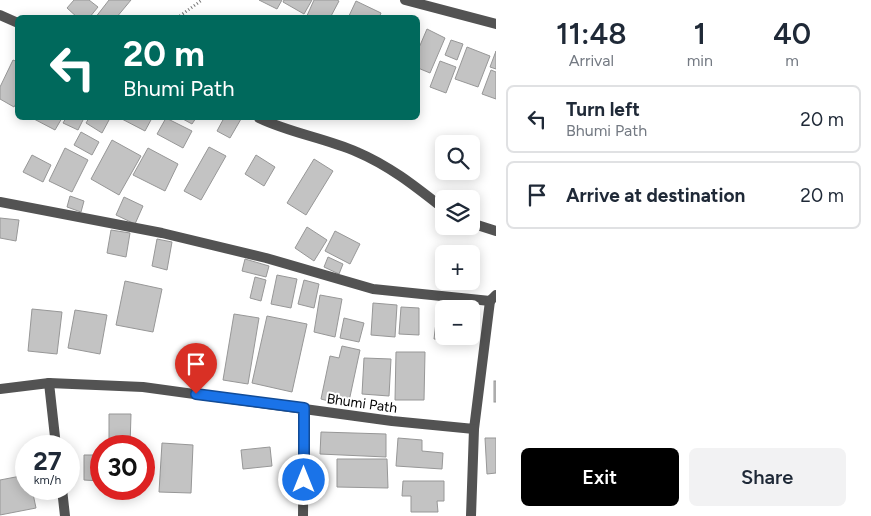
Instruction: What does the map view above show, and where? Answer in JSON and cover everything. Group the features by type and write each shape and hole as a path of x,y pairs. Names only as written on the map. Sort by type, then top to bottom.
{"street":[{"path":"405,0 496,24"},
{"path":"0,15 15,22"},
{"path":"262,120 278,127 356,152 398,173 435,202"},
{"path":"0,202 162,233 266,258 373,289 493,298 474,429 471,516"},
{"path":"480,226 496,231"},
{"path":"49,383 55,435"},
{"name":"Bhumi Path","path":"0,389 49,383 143,387 392,421 474,429"},
{"path":"304,408 304,516"},
{"path":"63,500 65,516"}],"path":[{"path":"182,15 202,0"}],"building":[{"path":"74,0 89,0 98,7 91,15 75,15 67,8"},
{"path":"109,0 131,0 118,15 97,15"},
{"path":"259,0 282,0 277,9"},
{"path":"284,0 312,0 304,14 283,2"},
{"path":"314,0 339,1 332,15 307,15"},
{"path":"356,1 381,13 380,15 349,15"},
{"path":"427,29 445,38 430,73 420,69 420,45"},
{"path":"451,40 463,44 457,60 445,55"},
{"path":"467,47 490,56 478,87 455,79"},
{"path":"496,51 496,69 490,67"},
{"path":"13,60 15,61 14,107 0,99 0,87"},
{"path":"440,61 456,67 446,93 430,87"},
{"path":"491,70 496,72 496,99 482,94"},
{"path":"36,120 61,120 55,130"},
{"path":"65,120 83,120 78,130 63,123"},
{"path":"88,120 109,120 102,133 86,123"},
{"path":"124,120 151,120 145,131"},
{"path":"165,120 170,120 192,131 183,148 157,134"},
{"path":"185,120 195,120 192,124"},
{"path":"223,120 240,120 230,138 217,131"},
{"path":"81,132 99,142 92,155 74,145"},
{"path":"112,140 141,156 119,195 91,179"},
{"path":"209,147 226,156 201,200 184,191"},
{"path":"65,148 88,160 72,192 49,181"},
{"path":"148,148 178,164 165,191 133,175"},
{"path":"32,155 51,165 43,182 23,172"},
{"path":"256,155 275,167 264,186 245,174"},
{"path":"314,159 333,171 306,215 287,203"},
{"path":"70,196 84,201 81,212 67,207"},
{"path":"124,197 143,206 135,224 116,215"},
{"path":"0,218 19,220 16,241 0,238"},
{"path":"307,227 327,240 314,261 295,248"},
{"path":"111,230 130,233 126,257 107,253"},
{"path":"335,231 360,244 350,264 325,251"},
{"path":"157,239 172,242 167,270 152,266"},
{"path":"328,257 343,264 339,274 324,267"},
{"path":"245,259 269,266 266,277 242,271"},
{"path":"277,275 297,279 291,308 271,304"},
{"path":"255,277 266,280 261,301 250,298"},
{"path":"304,280 319,284 314,308 298,304"},
{"path":"125,281 162,289 153,332 116,325"},
{"path":"320,295 342,299 335,337 314,332"},
{"path":"373,303 397,305 395,337 371,335"},
{"path":"401,307 419,308 419,335 399,334"},
{"path":"32,309 62,312 57,354 28,351"},
{"path":"75,310 107,315 100,354 68,348"},
{"path":"234,314 259,318 248,384 223,380"},
{"path":"267,316 307,324 292,392 252,383"},
{"path":"344,318 364,323 359,342 340,338"},
{"path":"342,346 360,350 348,406 321,399 330,356 339,358"},
{"path":"396,352 425,352 424,400 395,400"},
{"path":"364,358 391,359 389,396 362,394"},
{"path":"494,381 496,381 496,402 494,402"},
{"path":"109,414 131,414 130,435 109,435"},
{"path":"321,432 386,434 386,457 320,454"},
{"path":"398,438 422,440 422,451 443,453 442,469 396,466"},
{"path":"485,438 496,438 496,473 487,474"},
{"path":"162,443 193,445 191,493 159,492"},
{"path":"270,447 272,466 243,469 241,450"},
{"path":"84,455 90,455 90,480 84,480"},
{"path":"337,459 387,459 388,488 337,487"},
{"path":"15,477 15,500 34,500 36,508 0,515 0,480"},
{"path":"403,481 444,481 444,501 437,501 438,512 411,512 411,496 402,496"}],"route":[{"path":"196,394 304,408 304,480"}]}
